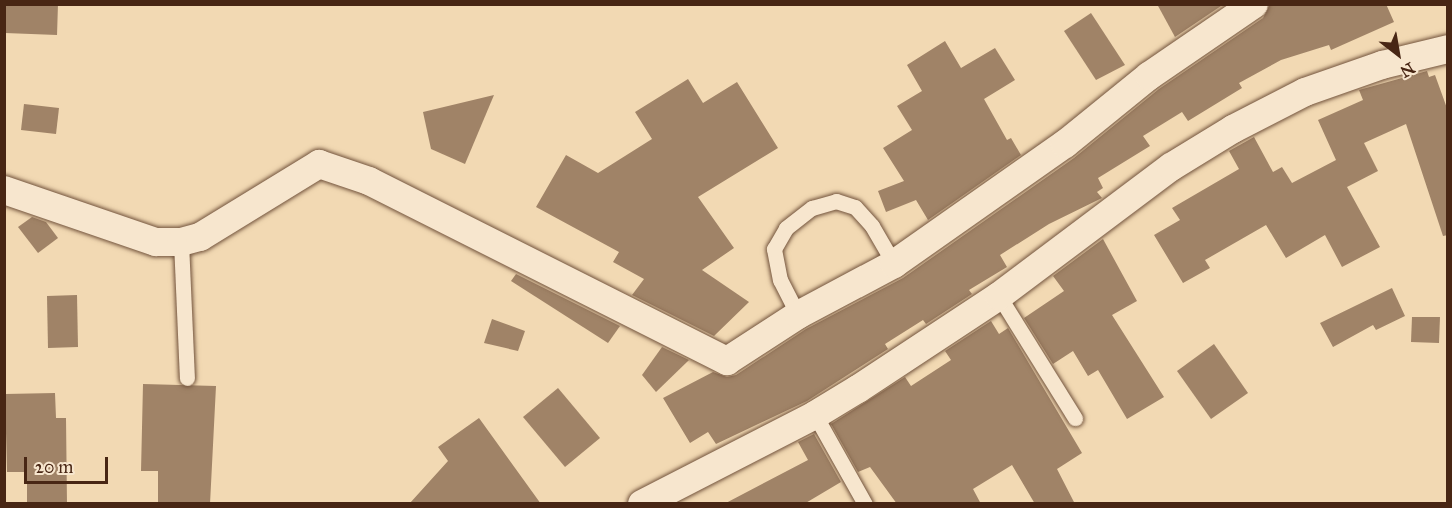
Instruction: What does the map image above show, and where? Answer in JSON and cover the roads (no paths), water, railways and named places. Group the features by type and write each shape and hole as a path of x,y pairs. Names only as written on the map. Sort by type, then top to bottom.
{"street":[{"path":"4,190 156,242 181,242 200,237 319,164 369,181 727,361 798,315 894,264 1065,144 1149,76 1254,4"},
{"path":"642,504 815,415 999,296 1171,167 1233,129 1305,92 1382,65 1448,49"}],"lane":[{"path":"798,315 780,280 774,249 786,228 812,208 836,201 855,207 872,226 894,264"},
{"path":"181,242 186,378"},
{"path":"999,296 1075,418"},
{"path":"815,415 865,504"}]}
